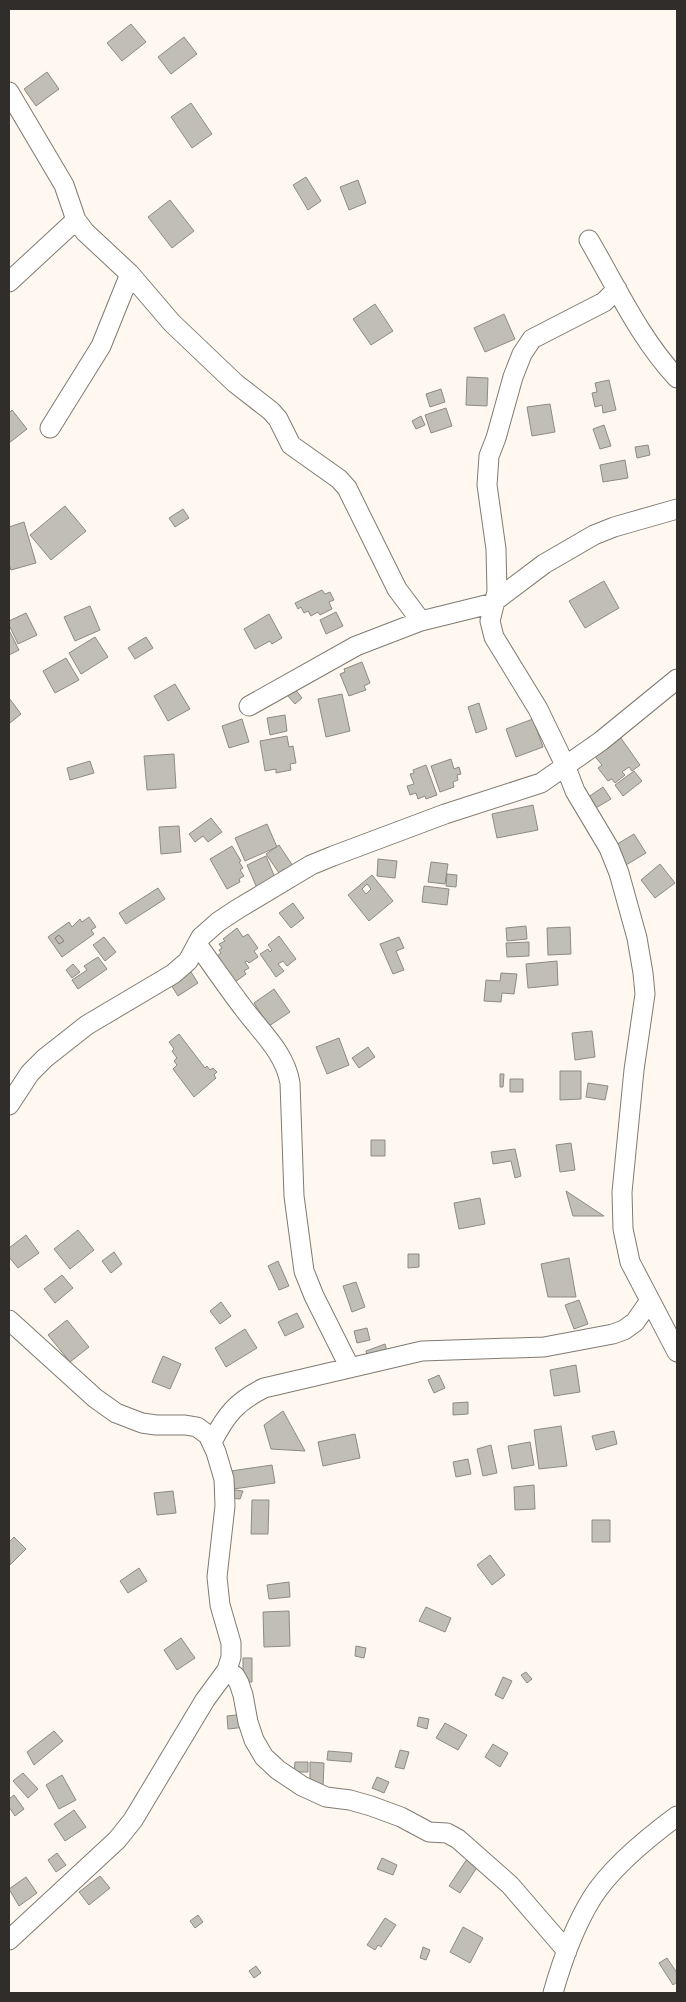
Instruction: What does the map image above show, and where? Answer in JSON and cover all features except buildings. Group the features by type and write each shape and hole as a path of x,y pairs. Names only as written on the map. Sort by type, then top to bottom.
{"street":[{"path":"9,92 64,185 76,220 98,246 130,274 172,323 235,383 272,411 291,445 339,479 346,488 397,589 421,621"},
{"path":"9,282 76,220"},
{"path":"589,240 645,336 677,378"},
{"path":"50,428 101,346 130,274"},
{"path":"617,289 604,302 532,339 519,362 489,456 487,485 496,556 497,592 490,620 494,637 538,709 575,791 609,848 619,873 637,938 645,994 634,1070 622,1192 623,1229 630,1262 649,1302 677,1352"},
{"path":"249,706 356,646 421,621 494,603 544,564 594,535 614,527 677,509"},
{"path":"9,1105 30,1073 45,1058 87,1026 173,974 188,961 197,944 218,922 311,865 444,814 541,783 601,741 677,678"},
{"path":"197,944 275,1047 288,1071 294,1196 304,1271 314,1296 350,1368"},
{"path":"212,1442 228,1414 250,1395 264,1388 422,1351 544,1347 573,1340 601,1337 624,1330 635,1322 649,1302"},
{"path":"9,1320 105,1406 116,1413 156,1425 197,1426 204,1430 212,1442 224,1479 225,1506 217,1577 220,1605 231,1644 231,1657 227,1670 205,1700 138,1812 117,1840 9,1940"},
{"path":"227,1670 234,1676 241,1689 254,1740 264,1757 278,1770 302,1786 326,1797 350,1800 371,1806 401,1817 429,1832 452,1835 473,1851 510,1885 567,1951"},
{"path":"553,1993 567,1951 593,1897 622,1864 677,1816"}]}
